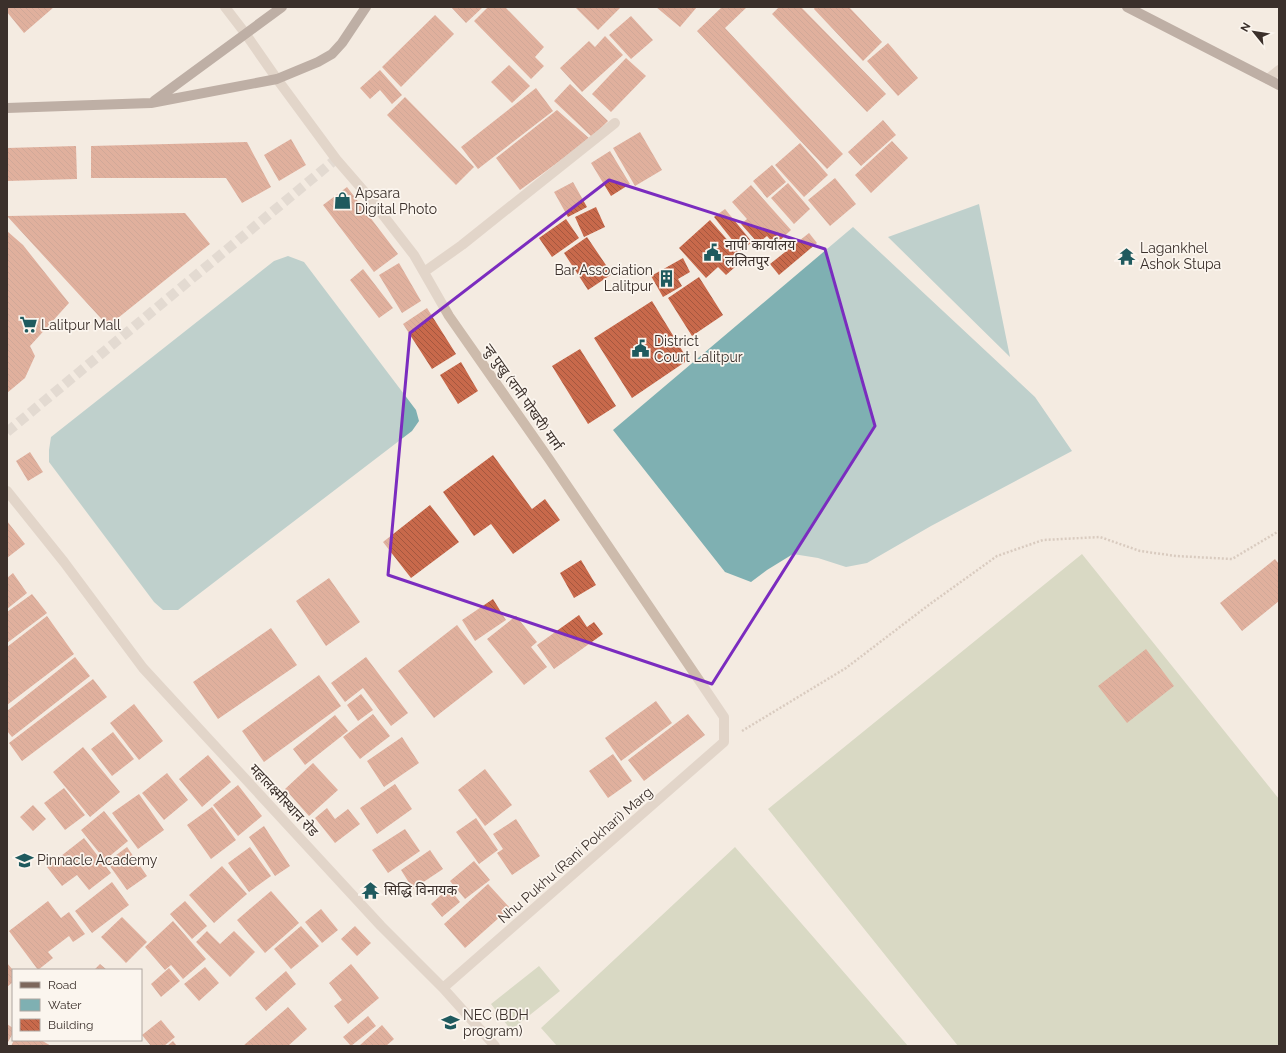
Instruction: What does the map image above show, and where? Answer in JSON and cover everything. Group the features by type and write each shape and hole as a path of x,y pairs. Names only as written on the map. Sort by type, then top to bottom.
{"main road":[{"path":"151,103 282,7"},
{"path":"7,108 151,103 277,79 318,62 332,54 342,43 366,7"},
{"path":"1127,7 1279,85"}],"street":[{"name":"न्हु पुखु (रानी पोखरी) मार्ग","path":"225,7 336,159 369,197 414,255 449,316 724,717 724,742"},
{"path":"1268,79 1279,70"},
{"path":"424,272 462,245 615,123"},
{"name":"महालक्ष्मीस्थान रोड","path":"7,491 64,562 143,668 381,926 443,988 495,1046"},
{"name":"Nhu Pukhu (Rani Pokhari) Marg","path":"443,988 724,742"}],"path":[{"path":"724,742 846,668 930,604 997,556 1043,540 1100,537 1140,551 1176,556 1232,559 1279,531"}],"highlighted area":[{"path":"609,180 825,249 875,426 712,684 388,575 410,333"}],"green space":[{"path":"1082,554 1279,799 1279,1046 958,1046 768,809"},
{"path":"735,847 908,1046 557,1046 541,1028"},
{"path":"539,966 560,991 511,1030 491,1004"}],"water":[{"path":"979,204 1010,357 888,237"},
{"path":"853,227 1035,397 1072,451 931,526 867,563 846,567 818,558 793,554 751,582 725,572 613,430"},
{"path":"288,256 304,262 416,410 419,421 412,431 178,610 163,610 154,602 49,462 51,437 274,261"}],"building":[{"path":"7,7 54,7 24,33 7,12"},
{"path":"451,7 483,7 466,23"},
{"path":"488,7 505,7 544,47 535,57 544,66 531,79 474,21"},
{"path":"575,7 621,7 598,30"},
{"path":"656,7 697,7 680,27"},
{"path":"722,7 747,7 725,28 843,154 827,169 697,31"},
{"path":"779,7 801,7 886,94 867,112 772,14"},
{"path":"815,7 849,7 882,42 863,61 814,9"},
{"path":"435,15 454,34 401,87 382,67"},
{"path":"631,16 653,40 631,59 609,35"},
{"path":"605,36 623,55 582,92 560,68 589,41 595,47"},
{"path":"888,43 918,78 898,96 867,61"},
{"path":"626,58 646,76 611,112 592,94"},
{"path":"509,65 530,86 512,103 491,82"},
{"path":"380,70 402,95 392,104 380,90 370,99 360,88"},
{"path":"570,84 608,121 592,137 554,101"},
{"path":"536,88 553,111 478,169 461,147"},
{"path":"405,97 474,167 456,185 387,115"},
{"path":"557,110 590,139 520,190 496,158"},
{"path":"883,120 896,135 861,166 848,152"},
{"path":"640,132 662,170 635,186 613,148"},
{"path":"291,139 306,165 279,181 264,155"},
{"path":"892,141 908,158 871,193 855,175"},
{"path":"247,142 271,187 242,203 226,178 91,178 91,146"},
{"path":"800,143 828,175 804,197 775,165"},
{"path":"76,146 77,179 7,181 7,148"},
{"path":"610,151 630,184 611,196 591,163"},
{"path":"772,165 786,182 767,198 753,181"},
{"path":"835,178 856,204 830,226 808,200"},
{"path":"573,182 587,207 568,217 554,192"},
{"path":"788,183 810,209 794,224 771,198"},
{"path":"751,185 791,230 775,245 767,236 758,243 741,224 747,219 732,202"},
{"path":"347,187 398,254 374,272 323,205"},
{"path":"596,207 605,227 584,237 575,217"},
{"path":"725,209 752,242 741,251 714,217"},
{"path":"185,213 210,244 108,326 7,216"},
{"path":"566,219 579,238 552,257 539,238"},
{"name":"नापी कार्यालय ललितपुर","path":"710,220 744,259 726,275 718,267 706,278 679,248"},
{"name":"Lalitpur Mall","path":"7,231 23,245 69,303 30,346 35,356 25,378 7,393"},
{"path":"809,233 817,243 779,275 770,264"},
{"path":"587,237 612,274 588,290 564,253"},
{"name":"Bar Association Lalitpur","path":"683,258 690,272 678,279 682,286 663,297 651,276"},
{"path":"399,263 421,301 402,313 379,275"},
{"path":"363,269 393,308 379,318 350,280"},
{"path":"699,277 723,315 692,336 668,298"},
{"name":"District Court Lalitpur","path":"652,301 688,360 632,398 594,338"},
{"path":"427,308 456,354 432,369 403,324"},
{"path":"580,349 616,406 588,424 552,366"},
{"path":"461,362 478,391 458,404 440,375"},
{"path":"30,452 43,472 28,481 16,461"},
{"path":"493,455 532,509 545,499 560,520 513,554 491,524 474,536 443,492"},
{"path":"430,505 459,542 411,578 383,542"},
{"path":"7,521 25,544 7,558"},
{"path":"1275,559 1279,564 1279,601 1242,631 1220,603"},
{"path":"581,560 596,585 574,598 560,573"},
{"path":"13,573 27,593 7,609 7,578"},
{"path":"329,578 360,622 326,646 296,601"},
{"path":"32,594 47,613 7,643 7,612"},
{"path":"493,599 506,620 475,641 462,620"},
{"path":"579,615 587,627 594,622 603,634 554,669 537,645"},
{"path":"47,616 74,654 7,705 7,647"},
{"path":"516,616 537,642 531,647 547,667 524,685 487,639"},
{"path":"457,625 493,672 434,718 398,671"},
{"path":"271,628 297,665 218,719 193,682"},
{"path":"1146,649 1174,686 1127,723 1098,686"},
{"path":"75,657 90,676 12,737 7,731 7,711"},
{"path":"366,657 408,713 391,726 363,688 345,702 331,683"},
{"path":"319,675 341,706 264,762 242,731"},
{"path":"93,679 107,697 22,761 9,743"},
{"path":"361,694 373,710 358,721 347,705"},
{"path":"656,701 672,723 621,761 605,738"},
{"path":"134,704 163,741 139,760 110,723"},
{"path":"373,714 390,736 360,759 343,737"},
{"path":"688,714 705,735 644,781 628,760"},
{"path":"335,715 348,731 305,765 293,749"},
{"path":"113,732 134,759 112,776 91,749"},
{"path":"402,737 419,763 384,787 367,761"},
{"path":"83,747 120,792 90,817 53,772"},
{"path":"613,754 632,781 608,798 589,771"},
{"path":"208,755 231,782 202,807 179,779"},
{"path":"313,763 338,790 309,816 285,789"},
{"path":"485,769 512,805 485,826 458,790"},
{"path":"167,773 188,800 164,820 142,793"},
{"path":"395,784 412,809 377,834 360,808"},
{"path":"238,785 262,816 238,836 213,805"},
{"path":"64,788 85,815 65,830 44,803"},
{"path":"139,794 164,830 138,849 112,813"},
{"path":"33,805 46,819 33,831 20,817"},
{"path":"212,807 236,840 211,859 187,825"},
{"path":"327,808 335,819 348,809 360,824 335,843 315,818"},
{"path":"104,811 128,841 105,860 81,830"},
{"path":"476,818 498,850 479,864 456,832"},
{"path":"516,819 540,856 512,875 497,853 503,849 493,834"},
{"path":"264,826 290,866 275,876 249,837"},
{"path":"405,829 420,851 388,873 372,850"},
{"path":"84,838 111,873 89,890 77,875 62,886 47,867"},
{"path":"127,847 147,876 127,890 107,862"},
{"path":"250,847 271,876 249,892 228,863"},
{"path":"430,850 443,869 413,889 401,870"},
{"path":"474,861 490,880 465,899 450,881"},
{"path":"222,866 247,894 214,923 189,895"},
{"path":"112,882 129,905 92,933 75,911"},
{"path":"488,884 510,908 465,948 444,924"},
{"path":"449,888 460,902 442,917 431,904"},
{"path":"271,891 299,923 265,953 237,920"},
{"path":"48,901 61,918 69,912 85,934 73,942 69,936 48,952 53,958 37,969 9,931"},
{"path":"185,901 207,926 192,939 170,914"},
{"path":"321,909 338,930 322,943 305,922"},
{"path":"122,917 147,942 126,963 101,937"},
{"path":"173,921 206,959 183,979 171,965 165,970 145,947"},
{"path":"301,926 319,946 291,969 274,949"},
{"path":"355,926 371,943 357,956 341,939"},
{"path":"207,931 220,944 234,931 255,952 230,977 196,942"},
{"path":"7,963 12,969 12,983 7,987"},
{"path":"100,964 106,969 95,969"},
{"path":"351,964 379,998 348,1024 334,1006 342,1000 329,983"},
{"path":"205,967 219,983 199,1001 184,984"},
{"path":"169,968 180,981 161,997 151,984"},
{"path":"286,971 296,984 266,1011 255,998"},
{"path":"288,1007 307,1029 288,1046 243,1046"},
{"path":"368,1016 376,1026 351,1046 343,1037"},
{"path":"161,1020 175,1037 164,1046 151,1046 142,1035"},
{"path":"7,1024 12,1027 12,1035 7,1044"},
{"path":"382,1025 394,1039 386,1046 359,1046"},
{"path":"14,1041 43,1041 51,1046 11,1046"},
{"path":"173,1041 177,1046 167,1046"}],"tunnel":[{"path":"7,432 336,159"}],"place":[{"name":"Apsara Digital Photo","path":"342,201"},
{"name":"नापी कार्यालय ललितपुर","path":"712,253"},
{"name":"Lagankhel Ashok Stupa","path":"1127,256"},
{"name":"Bar Association Lalitpur","path":"666,278"},
{"name":"Lalitpur Mall","path":"28,325"},
{"name":"District Court Lalitpur","path":"641,349"},
{"name":"Pinnacle Academy","path":"24,860"},
{"name":"सिद्धि विनायक","path":"371,890"},
{"name":"NEC (BDH program)","path":"450,1023"}]}
